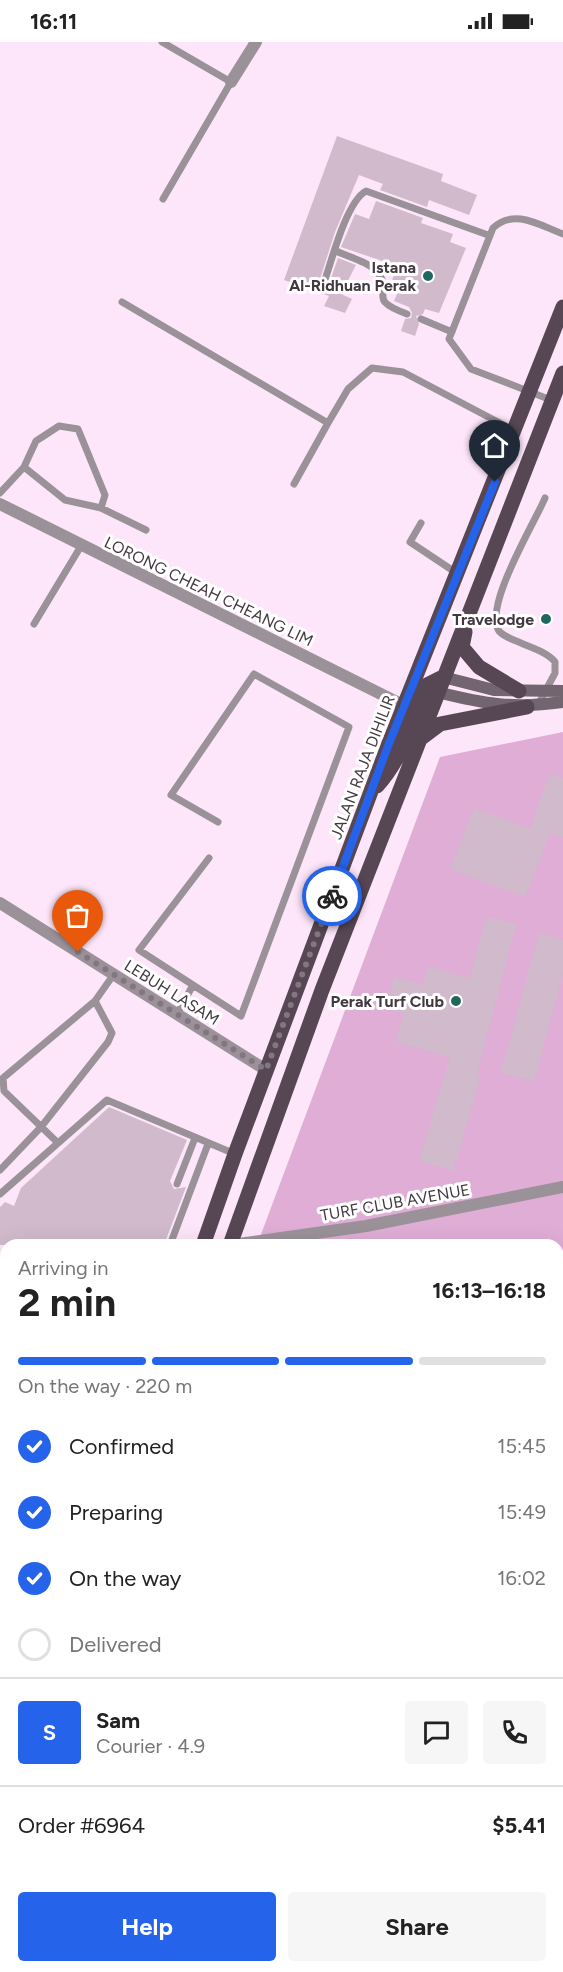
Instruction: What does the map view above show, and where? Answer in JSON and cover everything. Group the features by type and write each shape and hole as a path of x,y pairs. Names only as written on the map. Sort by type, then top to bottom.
{"main road":[{"name":"JALAN RAJA DIHILIR","path":"205,1239 370,793 563,307"},
{"path":"233,1239 322,990 419,740 438,683 468,617 563,373"},
{"path":"438,683 431,662 454,606 451,590"},
{"path":"468,617 462,647 479,667 519,691"},
{"path":"370,793 394,767 427,685 438,683"},
{"path":"419,740 440,724 532,707"}],"street":[{"path":"231,82 256,42"},
{"name":"LORONG CHEAH CHEANG LIM","path":"0,504 405,706"},
{"path":"438,683 494,690 563,691"},
{"path":"438,683 485,704 532,707 563,702"},
{"name":"LEBUH LASAM","path":"0,903 266,1070"},
{"name":"TURF CLUB AVENUE","path":"274,1239 366,1226 563,1187"}],"lane":[{"path":"162,42 231,82 163,199"},
{"path":"323,286 355,201 366,191 488,235"},
{"path":"552,400 471,369 450,339 488,235 500,222 514,216 563,234"},
{"path":"336,251 372,267 379,274 383,283 382,300 386,306 407,314"},
{"path":"122,302 328,423"},
{"path":"421,320 452,332"},
{"path":"294,484 348,389 372,368 403,372 412,376 515,432"},
{"path":"0,493 24,467 36,441 59,426 78,429 105,495 101,508"},
{"path":"24,467 65,500 101,508 146,530"},
{"path":"532,707 544,691 559,663 548,654 500,633 495,622 498,596 544,498"},
{"path":"421,523 410,542 458,574"},
{"path":"34,624 81,546"},
{"path":"209,858 139,950 241,1016 350,727 254,674 171,795 218,822"},
{"path":"57,1142 4,1091 3,1078 95,1001 114,974"},
{"path":"177,1014 193,985"},
{"path":"0,1170 41,1127 112,1033 95,1001"},
{"path":"0,1194 107,1100 235,1154"},
{"path":"177,1184 195,1138"},
{"path":"172,1239 208,1144"}],"shaded area":[{"name":"Perak Turf Club","path":"563,732 563,1239 259,1239 440,757"}],"building":[{"path":"337,136 443,174 441,181 477,195 469,215 429,200 427,207 380,190 383,184 359,175 335,232 318,285 321,291 327,290 338,258 356,265 341,294 352,299 345,313 324,306 329,296 284,280"},
{"name":"Istana Al-Ridhuan Perak","path":"376,201 423,218 421,223 453,234 450,242 466,248 439,313 425,309 423,314 416,316 419,324 415,336 401,331 405,319 411,318 412,313 409,307 394,301 398,292 389,289 397,266 341,247 355,214 369,219"},
{"path":"550,773 563,778 563,837 550,833 525,897 450,869 474,808 530,829"},
{"path":"486,917 516,924 477,1074 481,1075 453,1171 419,1161 450,1057 396,1042 404,1013 386,1008 394,977 423,985 428,967 470,978"},
{"path":"539,933 563,940 563,974 534,1081 501,1073"},
{"path":"109,1107 187,1140 170,1181 174,1189 186,1187 166,1239 0,1239 0,1207 5,1202 14,1206 21,1188"}],"way so far":[{"path":"78,952 266,1070 332,896"}],"place":[{"name":"Istana Al-Ridhuan Perak","path":"428,276"},
{"name":"Travelodge","path":"546,619"},
{"name":"Perak Turf Club","path":"456,1001"}],"route":[{"path":"332,896 388,746 495,482"}]}
